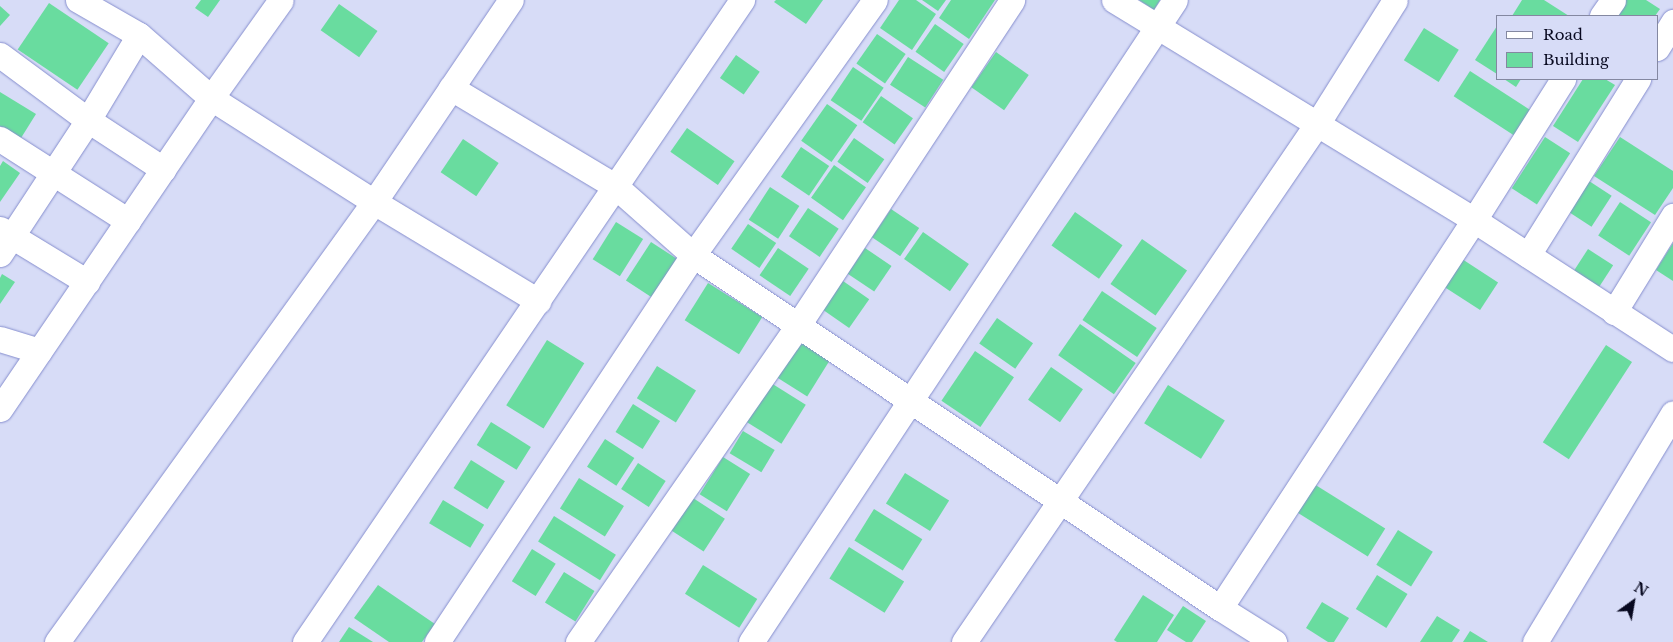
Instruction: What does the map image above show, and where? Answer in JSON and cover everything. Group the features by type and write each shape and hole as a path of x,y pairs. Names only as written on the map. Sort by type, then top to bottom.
{"street":[{"path":"78,0 139,35 211,98 374,202 538,301"},
{"path":"0,409 211,98 282,0"},
{"path":"57,642 374,202 511,0"},
{"path":"305,642 742,0"},
{"path":"437,642 693,255 876,0"},
{"path":"578,642 798,325 1012,0"},
{"path":"1114,0 1474,220 1673,349"},
{"path":"751,642 1175,0"},
{"path":"964,642 1317,124 1395,0"},
{"path":"1603,15 1613,0"},
{"path":"1658,46 1673,22"},
{"path":"87,282 4,240 88,120 139,35"},
{"path":"0,55 88,120 163,169"},
{"path":"1220,608 1474,220 1562,80"},
{"path":"1528,255 1637,80"},
{"path":"451,88 615,186 693,255 1220,608 1274,642"},
{"path":"0,139 128,221"},
{"path":"1614,312 1673,216"},
{"path":"0,338 39,351"},
{"path":"1535,642 1673,413"}],"building":[{"path":"201,0 220,0 208,17 195,8"},
{"path":"776,0 823,0 806,24 774,2"},
{"path":"899,0 916,0 936,14 912,50 880,28"},
{"path":"922,0 946,0 938,11"},
{"path":"951,0 995,0 969,39 939,18"},
{"path":"1139,0 1160,0 1154,10"},
{"path":"1522,0 1544,0 1567,15 1513,15"},
{"path":"1622,0 1646,0 1660,9 1656,15 1613,15"},
{"path":"49,3 109,43 77,90 18,49"},
{"path":"339,4 378,31 359,57 321,30"},
{"path":"0,6 10,15 0,26"},
{"path":"935,24 964,44 944,72 915,52"},
{"path":"1424,28 1459,50 1439,82 1404,60"},
{"path":"1496,28 1496,73 1475,60"},
{"path":"877,34 906,54 885,84 856,63"},
{"path":"996,52 1029,75 1004,110 971,87"},
{"path":"736,55 760,72 744,95 720,78"},
{"path":"908,57 943,80 925,108 890,85"},
{"path":"853,67 884,88 861,121 831,100"},
{"path":"1470,71 1532,111 1516,136 1454,96"},
{"path":"1506,80 1520,80 1516,87"},
{"path":"1582,80 1607,80 1615,85 1578,142 1553,126"},
{"path":"0,92 36,114 21,138 0,126"},
{"path":"881,96 913,118 895,145 863,122"},
{"path":"827,104 857,125 831,162 801,141"},
{"path":"687,128 735,161 718,185 670,152"},
{"path":"1545,137 1570,153 1537,204 1512,188"},
{"path":"1620,137 1673,171 1673,188 1655,215 1594,176"},
{"path":"854,138 884,159 868,183 837,162"},
{"path":"463,139 499,163 476,196 441,172"},
{"path":"801,147 829,166 809,196 781,177"},
{"path":"3,161 20,173 0,202 0,166"},
{"path":"834,165 866,187 843,220 811,198"},
{"path":"1589,181 1612,196 1591,227 1569,212"},
{"path":"770,187 799,206 778,239 749,220"},
{"path":"1620,202 1651,222 1629,256 1598,236"},
{"path":"808,208 839,229 820,257 789,236"},
{"path":"891,209 919,228 900,256 872,237"},
{"path":"1075,212 1123,245 1099,279 1051,246"},
{"path":"616,222 643,239 620,276 593,259"},
{"path":"748,224 776,243 759,268 731,249"},
{"path":"923,232 969,264 950,291 904,259"},
{"path":"1142,239 1187,271 1156,316 1110,284"},
{"path":"651,242 677,259 652,297 626,281"},
{"path":"1673,243 1673,281 1656,270"},
{"path":"778,248 809,269 790,296 760,275"},
{"path":"865,248 892,266 874,292 848,274"},
{"path":"1588,249 1613,265 1595,293 1570,277"},
{"path":"1462,259 1498,282 1480,310 1444,287"},
{"path":"2,274 15,282 0,304 0,278"},
{"path":"843,281 869,299 849,328 823,310"},
{"path":"708,283 762,317 739,354 685,320"},
{"path":"1102,291 1157,328 1137,357 1082,320"},
{"path":"997,318 1033,343 1015,369 979,343"},
{"path":"1080,324 1136,363 1114,394 1058,355"},
{"path":"547,340 584,363 544,429 506,405"},
{"path":"800,340 831,359 807,396 777,377"},
{"path":"1606,345 1632,362 1569,459 1543,442"},
{"path":"975,351 1014,377 980,427 941,401"},
{"path":"657,366 696,390 676,423 637,398"},
{"path":"1051,367 1083,389 1060,422 1028,400"},
{"path":"771,383 806,405 781,444 747,422"},
{"path":"1168,385 1225,421 1201,459 1144,423"},
{"path":"633,404 660,421 643,449 616,432"},
{"path":"491,422 531,447 517,470 477,445"},
{"path":"743,431 775,450 761,472 730,453"},
{"path":"605,439 634,458 616,486 587,467"},
{"path":"723,457 750,474 727,511 700,494"},
{"path":"471,460 505,481 487,509 454,488"},
{"path":"638,463 666,481 649,507 621,489"},
{"path":"905,473 949,501 930,531 886,504"},
{"path":"579,478 624,506 605,537 560,509"},
{"path":"1314,484 1385,529 1368,556 1297,512"},
{"path":"693,498 725,519 704,551 672,531"},
{"path":"443,500 484,525 470,548 429,523"},
{"path":"874,509 922,539 903,571 854,540"},
{"path":"554,516 616,555 600,580 538,541"},
{"path":"1398,530 1433,552 1411,586 1376,565"},
{"path":"849,547 904,581 885,613 829,578"},
{"path":"532,549 556,564 536,596 512,581"},
{"path":"703,565 757,599 739,628 685,594"},
{"path":"564,572 595,591 575,622 545,603"},
{"path":"1377,575 1408,594 1386,628 1356,609"},
{"path":"378,585 435,624 422,642 389,642 354,618"},
{"path":"1143,595 1174,615 1157,642 1117,642 1114,640"},
{"path":"1322,602 1349,618 1334,642 1328,642 1306,628"},
{"path":"1183,606 1206,621 1192,642 1186,642 1167,630"},
{"path":"1437,616 1460,630 1452,642 1420,642"},
{"path":"349,627 373,642 339,642"},
{"path":"1470,631 1488,642 1463,642"}]}
